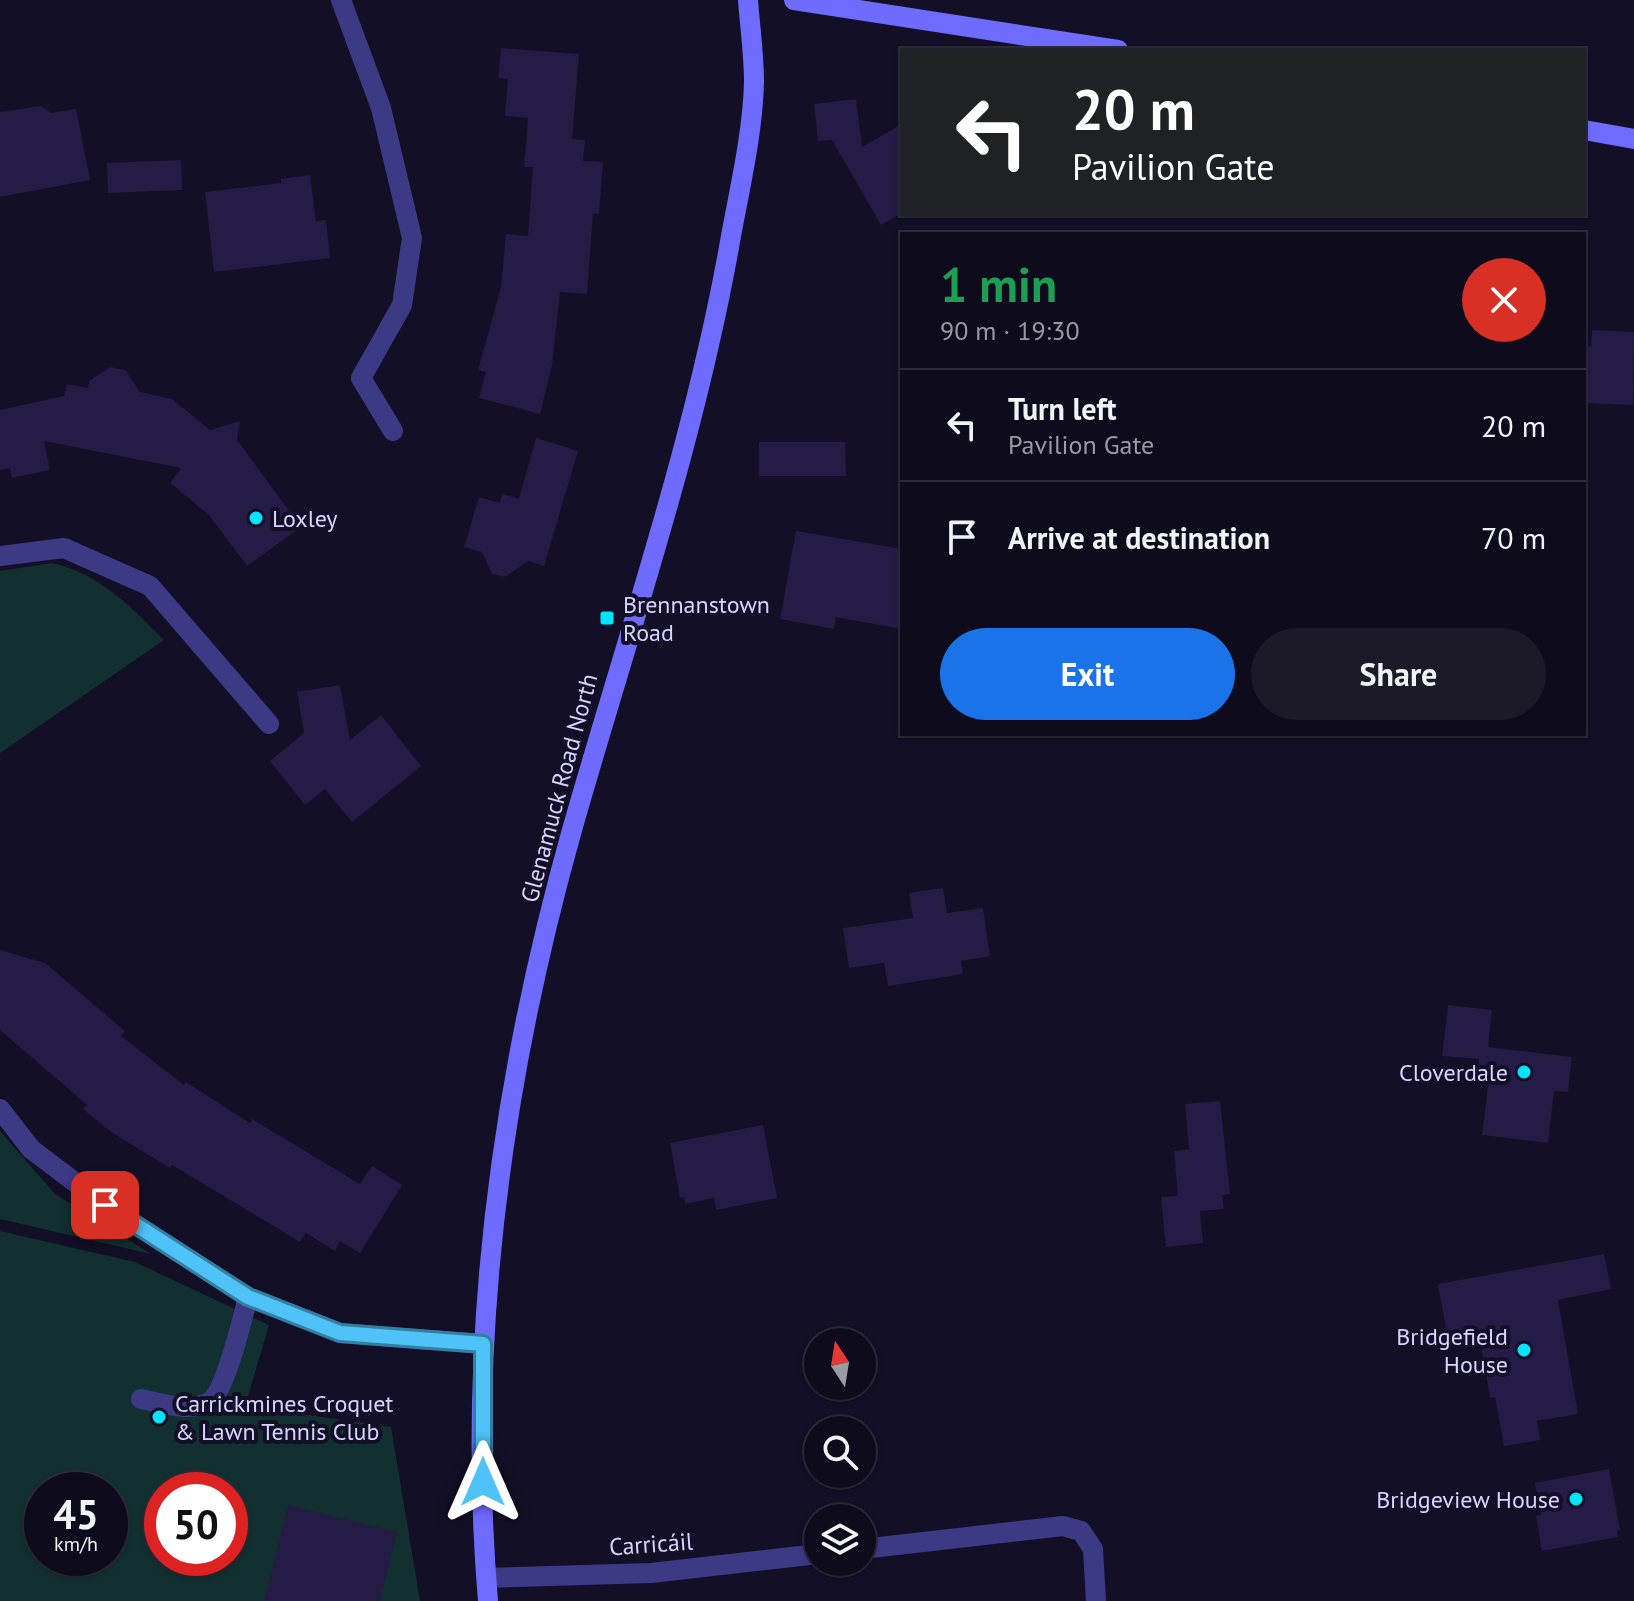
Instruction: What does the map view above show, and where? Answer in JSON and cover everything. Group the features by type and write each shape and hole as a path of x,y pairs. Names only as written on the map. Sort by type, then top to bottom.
{"main road":[{"name":"Glenamuck Road North","path":"488,1601 483,1537 483,1344 491,1234 520,1043 571,834 689,431 724,279 754,82 748,0"},
{"path":"794,0 1105,48"},
{"path":"1586,130 1634,139"}],"street":[{"path":"341,0 381,108 412,238 402,305 361,378 393,431"},
{"path":"0,556 64,548 150,586 269,724"},
{"path":"0,1109 31,1149 93,1196 248,1297 340,1333 483,1344"},
{"path":"141,1399 193,1407 210,1402 217,1395 228,1369 248,1297"},
{"path":"876,1547 1063,1526 1081,1531 1093,1549 1096,1601"},
{"name":"Carricáil","path":"487,1578 651,1573 804,1556"}],"green space":[{"path":"52,563 100,583 164,640 0,753 0,571"},
{"path":"0,1131 55,1194 151,1254 0,1219"},
{"name":"Carrickmines Croquet & Lawn Tennis Club","path":"0,1231 135,1262 269,1325 245,1406 391,1427 420,1601 0,1601"}],"building":[{"path":"501,48 579,54 572,139 585,140 583,161 603,162 599,214 593,213 587,294 560,292 552,365 540,414 479,398 486,372 478,370 501,287 506,234 528,236 533,167 524,167 528,118 505,116 508,79 498,78"},
{"path":"856,99 862,147 900,125 900,214 881,225 832,140 818,141 814,104"},
{"path":"41,106 51,113 76,109 90,180 0,197 0,112"},
{"path":"181,160 182,190 108,193 107,163"},
{"path":"310,175 316,221 326,220 330,258 214,272 205,192 281,183 281,179"},
{"path":"1592,330 1634,332 1633,405 1586,403 1586,346 1591,346"},
{"path":"110,367 125,370 140,392 172,399 210,430 240,421 237,440 301,527 247,566 209,515 170,483 181,468 44,441 50,470 12,478 10,468 0,470 0,410 64,396 67,384 88,388 89,381"},
{"path":"536,438 578,451 544,566 528,561 505,577 492,574 482,552 464,547 479,497 500,503 502,494 519,499"},
{"path":"759,442 845,442 846,476 759,476"},
{"path":"796,531 900,549 900,629 836,617 834,629 780,619"},
{"path":"340,685 350,740 381,715 421,766 352,822 325,789 305,805 270,761 304,733 297,692"},
{"path":"943,888 947,913 983,908 990,956 961,961 963,974 888,986 884,963 849,968 843,928 913,918 909,893"},
{"path":"0,950 45,963 125,1031 121,1036 184,1085 186,1082 250,1123 252,1119 360,1184 372,1166 402,1185 360,1253 340,1241 335,1251 306,1233 300,1242 111,1132 83,1109 87,1105 0,1030"},
{"name":"Cloverdale","path":"1448,1005 1492,1010 1488,1047 1572,1057 1568,1092 1554,1091 1548,1143 1482,1135 1488,1086 1476,1084 1479,1059 1442,1056"},
{"path":"1220,1101 1230,1194 1222,1195 1224,1209 1200,1211 1203,1243 1166,1247 1161,1197 1178,1196 1174,1151 1189,1149 1185,1104"},
{"path":"763,1125 777,1198 716,1210 714,1198 685,1204 684,1197 680,1198 670,1143"},
{"name":"Bridgefield House","path":"1604,1254 1611,1289 1558,1300 1578,1414 1537,1421 1540,1440 1504,1446 1495,1397 1490,1398 1478,1329 1447,1334 1438,1284"},
{"name":"Bridgeview House","path":"1609,1469 1620,1530 1617,1530 1618,1537 1542,1551 1536,1516 1541,1515 1535,1483"},
{"path":"288,1505 397,1532 380,1601 264,1601"}],"place":[{"name":"Loxley","path":"256,518"},
{"name":"Brennanstown Road","path":"607,618"},
{"name":"Cloverdale","path":"1524,1072"},
{"name":"Bridgefield House","path":"1524,1350"},
{"name":"Carrickmines Croquet & Lawn Tennis Club","path":"159,1417"},
{"name":"Bridgeview House","path":"1576,1499"}],"route":[{"path":"105,1205 248,1297 340,1333 483,1344 483,1482"}]}
